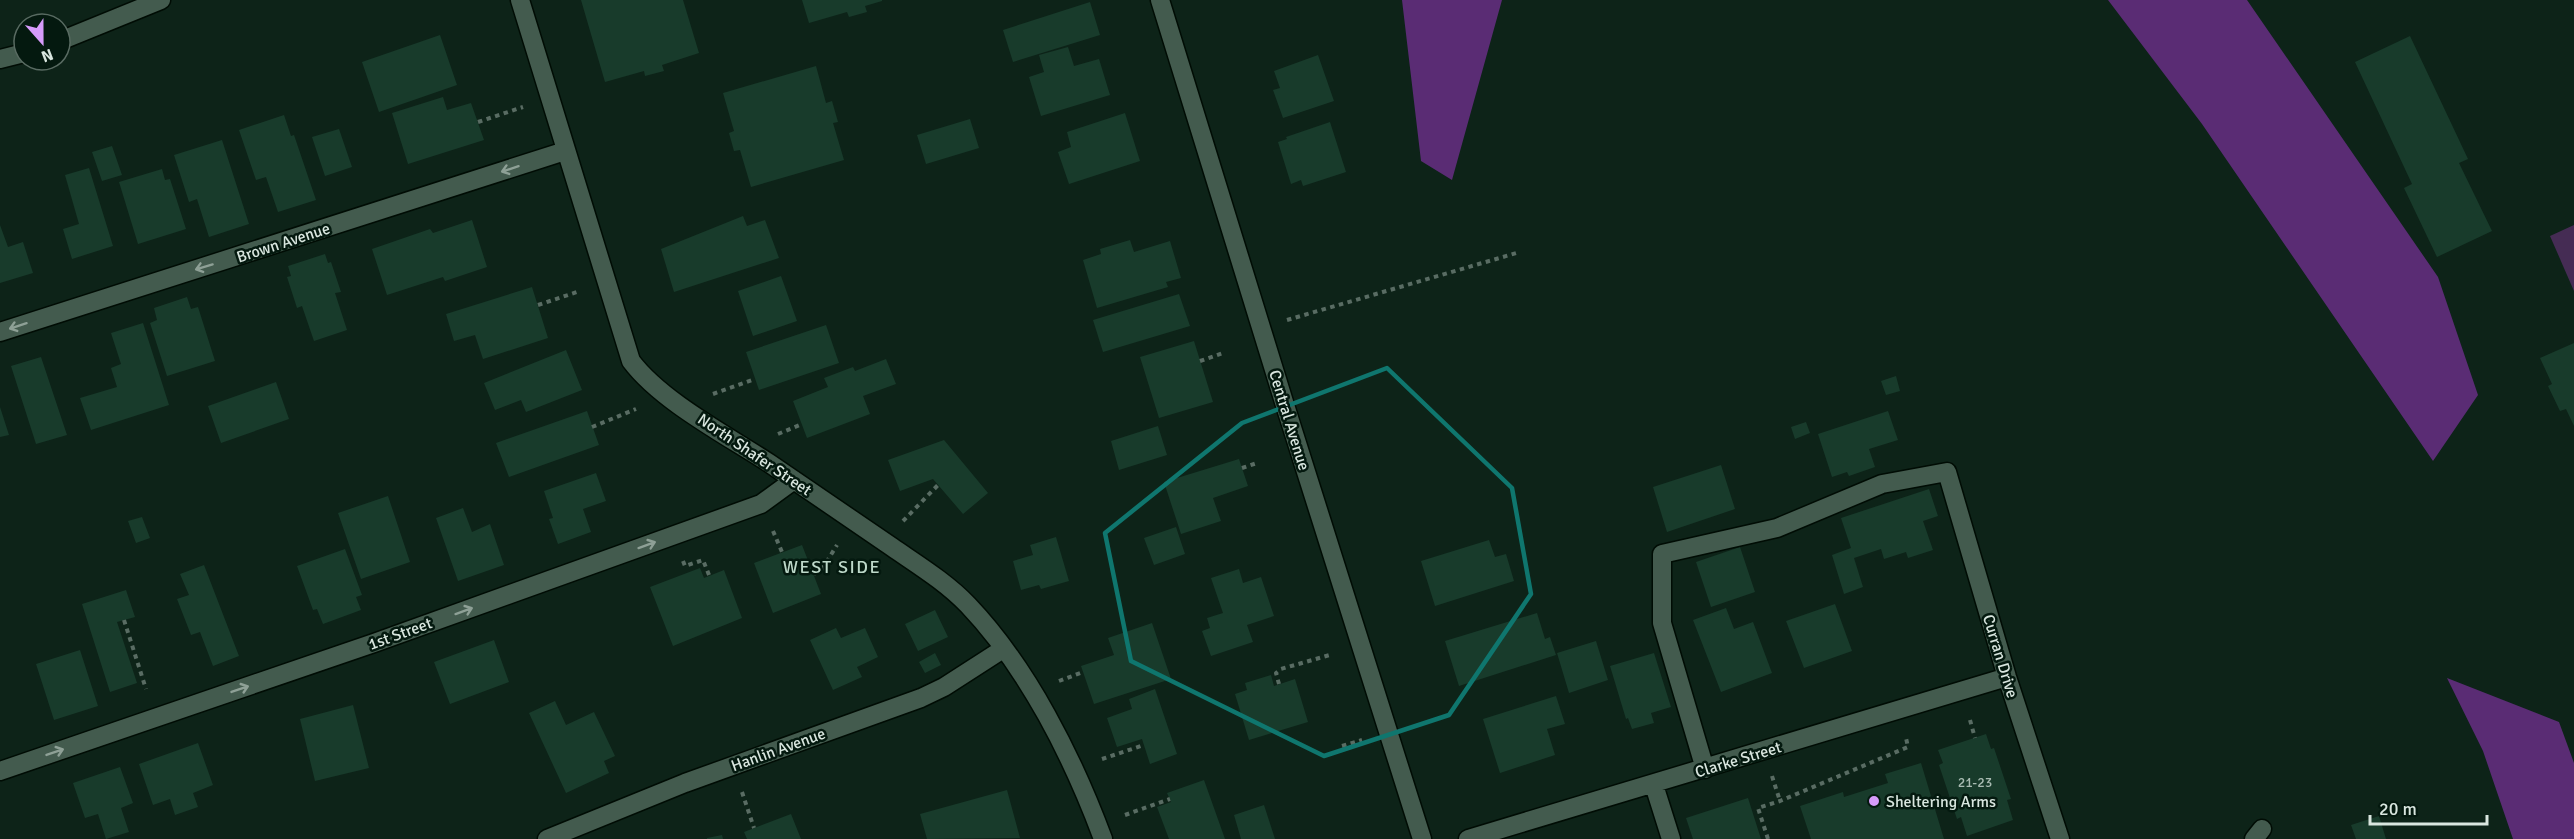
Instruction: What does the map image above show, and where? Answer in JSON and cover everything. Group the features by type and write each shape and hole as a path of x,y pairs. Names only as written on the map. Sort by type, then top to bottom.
{"street":[{"path":"72,36 161,0"},
{"name":"North Shafer Street","path":"520,0 631,361 640,373 677,403 794,480 944,584 968,605 1004,649 1042,708 1072,763 1103,839"},
{"name":"Central Avenue","path":"1160,0 1277,381 1422,839"},
{"name":"Brown Avenue","path":"0,332 565,151"},
{"name":"Curran Drive","path":"1705,769 1662,623 1662,554 1777,528 1882,484 1947,472 2007,677 2060,839"},
{"name":"1st Street","path":"0,771 374,643 761,504 794,480"},
{"name":"Hanlin Avenue","path":"547,839 685,783 921,698 944,687 1004,649"},
{"name":"Clarke Street","path":"1468,839 1654,785 2007,677"},
{"path":"1654,785 1671,839"}],"path":[{"path":"478,122 525,106"},
{"path":"1315,312 1520,252"},
{"path":"538,305 582,290"},
{"path":"1200,361 1223,353"},
{"path":"712,394 755,379"},
{"path":"592,427 644,405"},
{"path":"774,435 802,424"},
{"path":"1242,468 1257,463"},
{"path":"902,523 938,485"},
{"path":"771,527 782,552"},
{"path":"813,574 821,571 842,539"},
{"path":"703,560 709,576"},
{"path":"124,620 149,698"},
{"path":"1278,684 1276,673 1281,669 1338,653"},
{"path":"1056,682 1083,672"},
{"path":"1970,720 1975,738"},
{"path":"1767,839 1758,808 1780,801 1908,747 1905,734"},
{"path":"1342,746 1365,739"},
{"path":"1095,762 1144,745"},
{"path":"1771,774 1780,801"},
{"path":"742,790 754,828"},
{"path":"1121,817 1170,799"}],"highlighted area":[{"path":"1387,368 1512,488 1531,594 1449,715 1324,756 1131,661 1105,533 1242,423"}],"shaded area":[{"path":"1402,0 1502,0 1452,180 1421,161"},
{"path":"2108,0 2247,0 2438,277 2478,395 2433,461 2202,124"},
{"path":"2574,225 2574,291 2550,236"},
{"path":"2447,678 2559,722 2574,763 2574,839 2513,839 2483,751"}],"building":[{"path":"581,0 683,0 699,53 662,65 664,71 645,76 644,71 605,82"},
{"path":"802,0 882,1 865,6 867,12 849,17 847,12 809,23"},
{"path":"1090,2 1100,35 1013,62 1003,30"},
{"path":"440,35 457,85 379,112 362,62"},
{"path":"2410,36 2468,159 2459,163 2492,231 2437,257 2404,188 2412,184 2355,62"},
{"path":"1068,47 1074,66 1099,59 1110,95 1041,116 1029,77 1044,72 1039,55"},
{"path":"1318,55 1334,101 1283,118 1273,90 1280,88 1274,71"},
{"path":"816,66 826,103 832,101 838,122 833,123 844,160 751,187 740,150 734,151 729,133 734,131 723,93"},
{"path":"443,97 447,110 471,103 484,140 408,164 392,113"},
{"path":"1125,113 1140,161 1069,184 1058,152 1071,147 1067,132"},
{"path":"284,115 291,136 294,135 316,200 278,212 266,177 256,180 239,130"},
{"path":"970,119 979,148 926,164 917,135"},
{"path":"1330,122 1346,172 1303,186 1301,180 1291,184 1278,142"},
{"path":"339,129 352,167 325,176 312,137"},
{"path":"222,140 249,224 209,237 197,199 189,202 174,155"},
{"path":"112,146 122,175 102,181 92,152"},
{"path":"89,168 113,246 72,259 63,229 79,224 65,175"},
{"path":"162,169 165,180 170,179 186,229 138,244 119,182"},
{"path":"743,216 747,226 765,220 779,258 674,292 661,249"},
{"path":"472,220 487,267 445,281 443,277 387,295 372,249 430,229 433,233"},
{"path":"0,225 8,247 23,242 33,273 0,283"},
{"path":"1130,240 1134,252 1170,241 1181,278 1166,282 1168,287 1097,308 1083,260 1101,254 1100,249"},
{"path":"325,254 328,263 331,262 341,292 335,293 347,330 314,341 302,306 297,308 287,277 291,276 288,266"},
{"path":"781,276 797,321 753,336 738,291"},
{"path":"532,287 548,338 483,359 475,335 454,341 446,314"},
{"path":"1179,294 1190,326 1103,352 1093,320"},
{"path":"187,297 191,309 198,307 215,361 167,376 150,323 157,320 154,308"},
{"path":"143,323 169,405 91,430 80,398 117,387 111,368 121,364 111,333"},
{"path":"826,325 839,363 759,390 746,352"},
{"path":"1194,341 1213,402 1159,418 1140,357"},
{"path":"2574,343 2574,426 2566,409 2560,411 2548,386 2552,384 2540,358"},
{"path":"566,350 582,390 526,412 521,400 495,410 484,383"},
{"path":"41,357 67,435 36,444 11,366"},
{"path":"886,359 896,384 863,396 870,414 807,438 793,401 828,387 824,378 853,367 855,371"},
{"path":"1896,376 1900,391 1886,395 1881,381"},
{"path":"276,382 289,419 221,443 208,406"},
{"path":"0,407 9,435 0,437"},
{"path":"587,411 599,445 509,477 496,443"},
{"path":"1888,411 1898,440 1869,449 1875,467 1849,476 1847,472 1832,477 1818,434"},
{"path":"1806,422 1810,433 1795,439 1791,427"},
{"path":"1158,426 1167,455 1119,470 1111,441"},
{"path":"944,440 988,493 963,514 933,479 900,491 888,460"},
{"path":"1239,459 1248,486 1213,498 1221,521 1181,534 1164,482"},
{"path":"1721,465 1735,509 1667,532 1653,487"},
{"path":"596,473 606,501 583,509 591,532 558,544 549,519 553,518 544,491"},
{"path":"1929,489 1938,516 1923,521 1933,550 1908,558 1906,552 1884,559 1881,549 1854,558 1863,587 1844,594 1832,555 1851,548 1841,518"},
{"path":"388,496 410,562 361,579 338,513"},
{"path":"463,508 472,532 490,524 504,565 458,581 436,518"},
{"path":"142,517 150,538 136,543 128,521"},
{"path":"1176,527 1185,554 1154,565 1144,538"},
{"path":"1056,537 1069,581 1041,589 1039,585 1021,590 1013,561 1033,555 1030,545"},
{"path":"1489,540 1495,557 1506,554 1514,581 1435,606 1421,561"},
{"path":"802,545 821,594 773,613 754,563"},
{"path":"1740,547 1755,592 1711,607 1696,562"},
{"path":"345,549 362,595 356,597 361,610 323,624 317,609 313,610 297,566"},
{"path":"204,565 239,656 213,666 200,632 191,635 177,599 189,595 180,574"},
{"path":"700,568 704,578 724,570 742,618 673,646 650,587"},
{"path":"1239,569 1243,583 1261,577 1274,616 1247,625 1253,642 1211,656 1202,631 1210,628 1207,618 1223,613 1211,578"},
{"path":"126,590 135,617 117,622 137,683 110,692 82,604"},
{"path":"1835,604 1852,651 1804,668 1786,621"},
{"path":"1726,608 1734,629 1753,622 1772,673 1721,692 1693,620"},
{"path":"935,610 948,637 918,651 905,624"},
{"path":"1537,613 1545,639 1550,637 1556,655 1459,686 1445,641"},
{"path":"1152,623 1171,679 1094,704 1081,666 1114,655 1108,638"},
{"path":"836,628 841,638 865,628 878,657 857,667 862,677 833,690 810,640"},
{"path":"494,640 509,682 450,704 434,662"},
{"path":"1596,641 1608,680 1569,693 1557,653"},
{"path":"80,650 98,706 54,720 36,664"},
{"path":"935,653 941,665 925,673 919,662"},
{"path":"1654,653 1671,707 1651,713 1654,723 1632,729 1628,718 1626,719 1610,666"},
{"path":"1271,675 1274,686 1295,679 1308,722 1249,740 1235,694 1247,690 1245,683"},
{"path":"1155,689 1177,754 1150,764 1142,739 1117,747 1107,718 1132,709 1129,699"},
{"path":"1556,696 1565,724 1547,729 1555,755 1500,773 1483,719"},
{"path":"555,701 566,725 594,712 615,756 604,761 609,773 566,793 529,713"},
{"path":"353,705 369,768 315,781 300,719"},
{"path":"1986,734 1991,749 1994,748 2011,799 2007,800 2013,820 1967,836 1961,817 1957,819 1939,765 1943,763 1938,750"},
{"path":"198,743 213,785 193,793 198,807 175,815 170,799 153,805 139,764"},
{"name":"Sheltering Arms","path":"1921,763 1944,839 1811,839 1800,806 1843,792 1844,797 1888,783 1885,774"},
{"path":"120,767 133,803 121,808 129,832 106,839 98,814 85,818 73,783"},
{"path":"1204,780 1225,839 1169,839 1157,807 1171,802 1167,793"},
{"path":"1007,790 1020,838 927,839 920,814"},
{"path":"1748,798 1761,839 1693,839 1686,818"},
{"path":"1264,805 1275,839 1241,839 1234,815"},
{"path":"791,814 801,839 747,839 744,832"},
{"path":"2379,816 2386,839 2356,839 2351,825"},
{"path":"722,835 723,839 707,839 707,838"}],"place":[{"name":"Sheltering Arms","path":"1874,801"}],"district":[{"name":"WEST SIDE","path":"832,567"}]}
